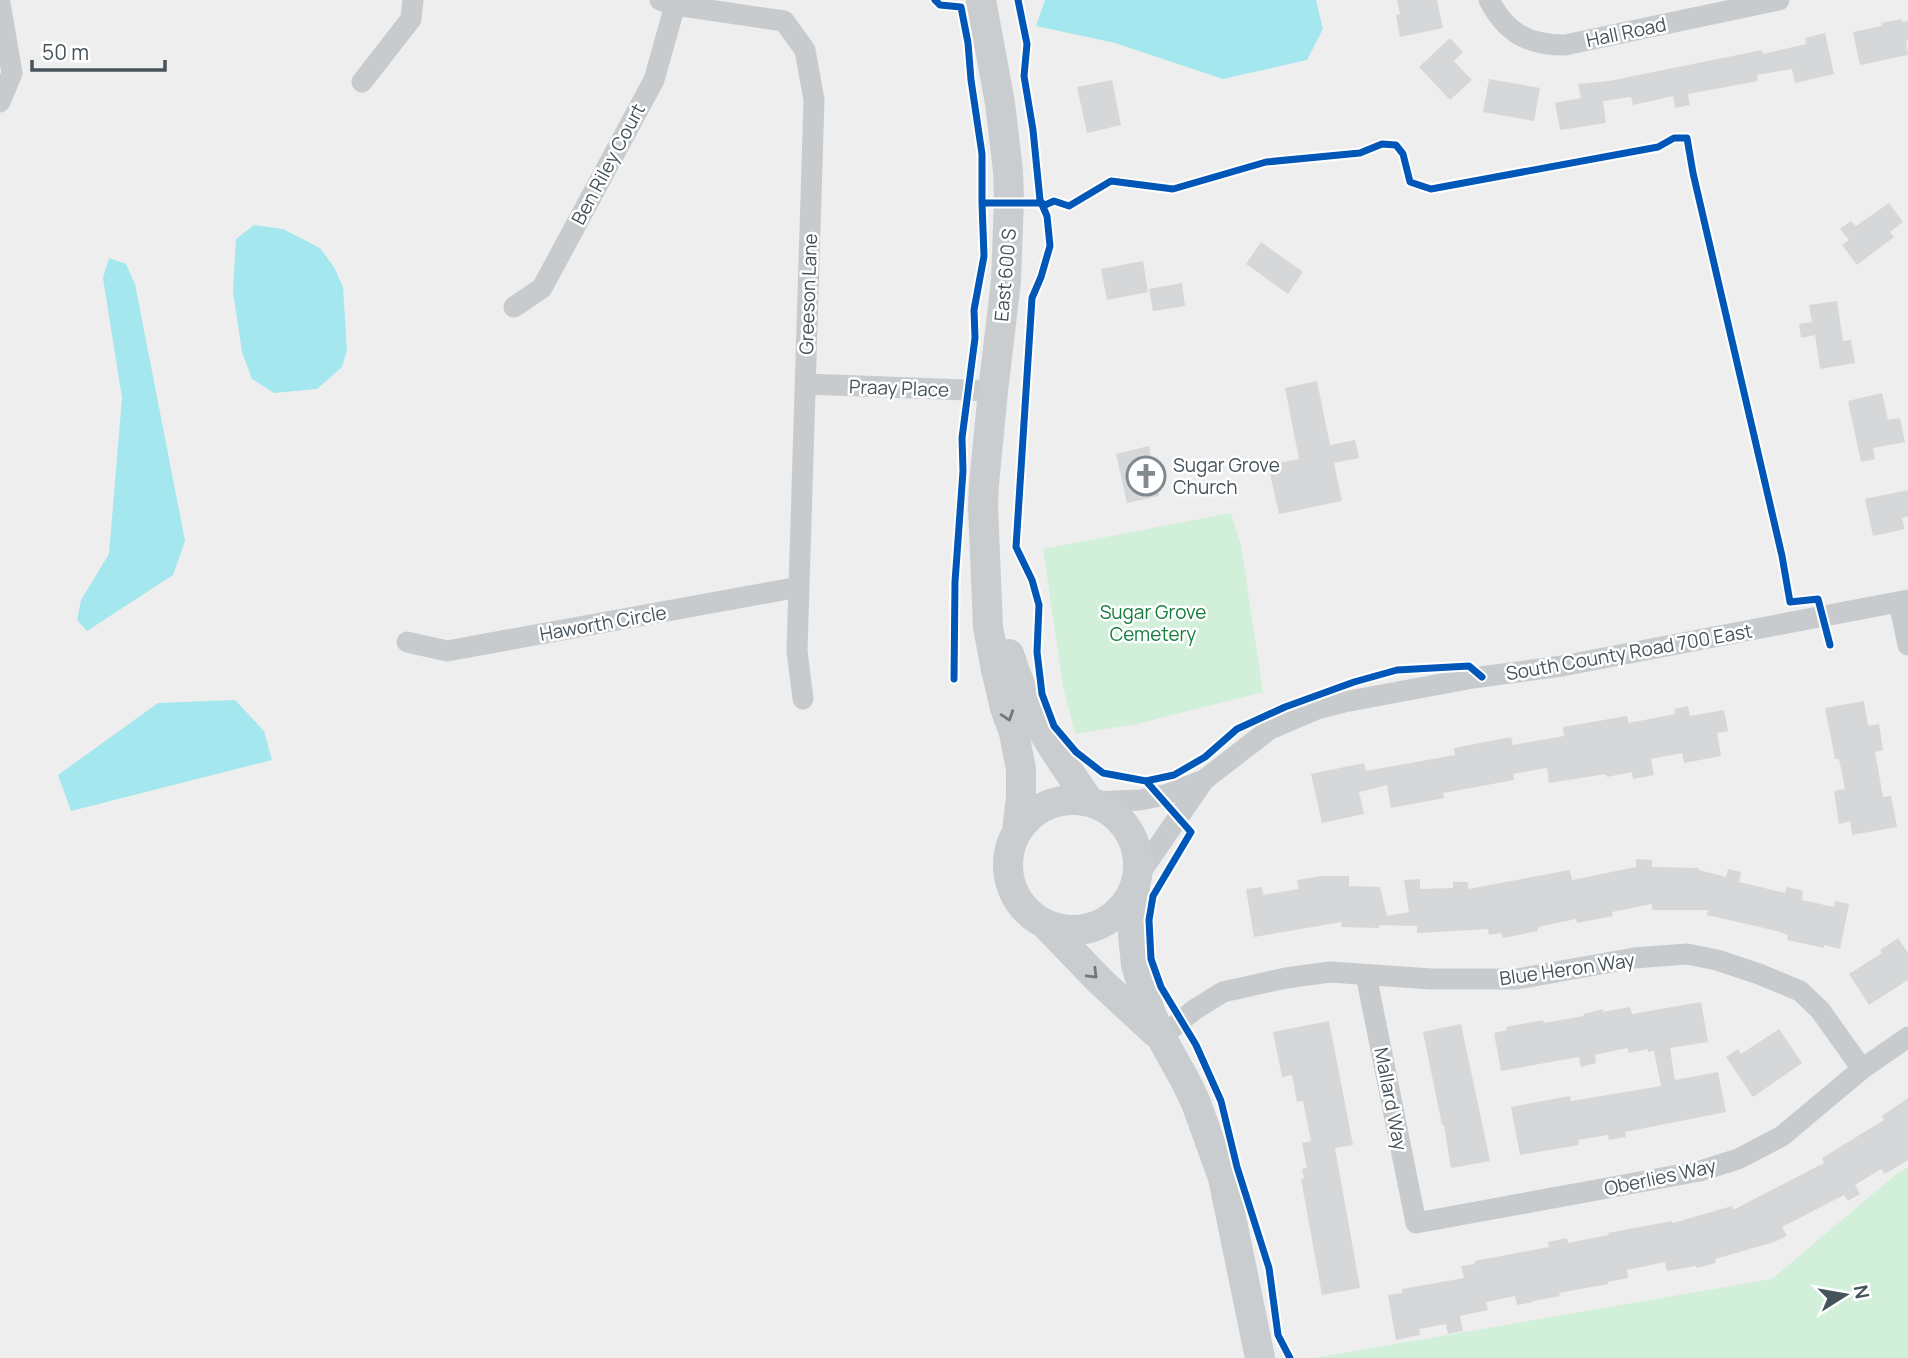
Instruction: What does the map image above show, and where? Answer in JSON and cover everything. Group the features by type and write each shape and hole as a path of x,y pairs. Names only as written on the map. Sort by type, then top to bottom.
{"street":[{"path":"362,82 411,19 413,0"},
{"name":"East 600 S","path":"981,0 1003,125 1009,200 1006,281 983,506 985,552"},
{"name":"Hall Road","path":"1489,0 1497,16 1509,28 1535,43 1551,45 1565,45 1765,1"},
{"name":"Ben Riley Court","path":"514,307 542,288 654,80 667,2"},
{"name":"Greeson Lane","path":"667,2 783,21 805,50 814,100 797,651 803,699"},
{"path":"0,3 12,73 0,102"},
{"name":"Praay Place","path":"806,384 993,391"},
{"path":"985,552 1001,629 1026,700 1046,739 1091,802"},
{"path":"985,552 988,627 1021,769 1017,831"},
{"name":"Haworth Circle","path":"407,642 447,651 799,587"},
{"path":"1904,601 1908,645"},
{"name":"South County Road 700 East","path":"1091,802 1140,800 1165,795 1204,780 1270,729 1317,709 1344,702 1473,678 1562,666 1904,601"},
{"name":"South County Road 700 East","path":"1136,881 1204,780"},
{"path":"1136,881 1131,896 1117,914 1099,925 1077,931 1056,929 1036,919 1019,902 1009,880 1008,855 1024,821 1044,806 1068,799 1091,802 1114,814 1130,833 1138,854 1133,936 1136,965 1150,1011 1196,1102 1223,1178 1260,1358"},
{"path":"1046,925 1100,981 1161,1037"},
{"name":"Blue Heron Way","path":"1161,1037 1194,1010 1223,992 1286,978 1330,972 1432,979 1517,979 1634,958 1687,954 1759,974 1800,991 1820,1010 1862,1069"},
{"name":"Mallard Way","path":"1366,975 1416,1223"},
{"name":"Oberlies Way","path":"1416,1223 1700,1171 1738,1159 1782,1136 1862,1069 1908,1037"}],"green space":[{"name":"Sugar Grove Cemetery","path":"1231,513 1241,545 1263,692 1137,724 1075,734 1063,686 1043,549"},
{"path":"1908,1167 1908,1358 1314,1358 1772,1279"}],"water":[{"path":"1045,0 1316,0 1323,29 1307,60 1223,79 1115,43 1036,26"},
{"path":"254,225 283,229 320,248 334,267 343,287 347,350 342,367 317,389 274,393 252,379 242,352 233,292 236,239"},
{"path":"109,258 126,264 135,284 185,541 173,575 87,631 77,620 81,600 109,554 122,398 103,278"},
{"path":"235,700 264,731 272,760 71,811 58,775 158,703"}],"building":[{"path":"1397,0 1437,0 1443,28 1400,37 1396,15 1400,14"},
{"path":"1902,19 1902,22 1908,21 1908,55 1860,65 1853,32"},
{"path":"1825,33 1834,74 1795,83 1792,69 1757,75 1758,81 1688,94 1690,105 1675,108 1673,96 1633,105 1631,97 1603,101 1606,123 1560,130 1555,103 1581,98 1578,84 1609,81 1762,50 1763,54 1806,44 1805,38"},
{"path":"1450,38 1463,52 1454,61 1472,80 1450,100 1419,67"},
{"path":"1489,79 1540,88 1534,121 1483,112"},
{"path":"1112,80 1121,125 1087,133 1077,87"},
{"path":"1889,203 1903,222 1890,232 1894,237 1857,265 1842,245 1849,240 1840,229 1851,221 1856,226"},
{"path":"1261,242 1303,272 1288,294 1246,264"},
{"path":"1143,261 1148,292 1107,300 1101,269"},
{"path":"1182,283 1185,306 1153,311 1149,289"},
{"path":"1837,301 1843,341 1851,340 1855,363 1820,369 1815,335 1801,338 1799,324 1812,322 1809,305"},
{"path":"1317,381 1330,445 1355,440 1359,458 1334,463 1342,501 1279,514 1268,465 1299,459 1285,388"},
{"path":"1882,393 1888,420 1900,418 1905,442 1873,448 1875,459 1861,462 1848,401"},
{"path":"1149,446 1159,496 1127,503 1116,454"},
{"path":"1908,490 1908,516 1902,518 1905,529 1873,536 1865,499"},
{"path":"1864,701 1868,726 1879,724 1883,750 1875,752 1883,797 1891,796 1897,827 1852,835 1850,821 1839,824 1834,791 1845,789 1839,759 1835,759 1825,708"},
{"path":"1688,706 1690,716 1724,710 1728,731 1717,733 1721,756 1684,763 1682,753 1651,759 1654,775 1633,779 1632,772 1549,783 1547,768 1513,774 1514,780 1443,793 1444,798 1391,808 1387,785 1359,792 1364,814 1322,823 1311,774 1364,763 1366,771 1455,755 1454,748 1511,737 1513,745 1564,736 1563,727 1627,716 1629,723 1675,714 1674,709"},
{"path":"1636,859 1652,860 1652,867 1699,868 1726,877 1728,869 1741,872 1739,882 1785,893 1787,887 1803,891 1802,900 1834,907 1835,901 1849,904 1840,949 1787,940 1788,935 1777,931 1707,915 1708,910 1652,910 1652,904 1612,912 1613,916 1577,923 1576,919 1503,938 1501,933 1489,935 1488,929 1417,933 1417,926 1341,927 1342,922 1254,937 1246,889 1262,887 1263,895 1299,889 1297,880 1349,876 1349,886 1380,887 1387,916 1409,912 1404,880 1420,879 1420,889 1453,888 1453,882 1468,882 1468,889 1570,870 1572,880 1636,867"},
{"path":"1898,938 1908,953 1908,980 1869,1005 1849,974 1882,953 1880,950"},
{"path":"1701,1002 1708,1042 1670,1048 1675,1080 1718,1072 1726,1112 1625,1132 1626,1137 1609,1140 1608,1135 1578,1140 1579,1145 1520,1155 1511,1107 1570,1096 1571,1101 1661,1086 1654,1051 1648,1052 1648,1049 1629,1053 1627,1048 1595,1055 1596,1063 1581,1067 1579,1057 1501,1071 1494,1033 1507,1030 1506,1027 1584,1016 1583,1014 1603,1009 1603,1012 1630,1007 1632,1014"},
{"path":"1329,1021 1353,1145 1335,1148 1360,1288 1322,1295 1301,1179 1304,1178 1302,1169 1307,1168 1302,1143 1311,1141 1303,1101 1297,1102 1292,1075 1282,1077 1273,1032"},
{"path":"1461,1024 1490,1161 1451,1168 1423,1032"},
{"path":"1779,1029 1802,1063 1753,1097 1726,1057 1738,1049 1741,1054"},
{"path":"1908,1098 1908,1160 1885,1174 1881,1169 1855,1185 1860,1194 1848,1201 1844,1195 1782,1227 1787,1236 1715,1259 1716,1263 1697,1268 1667,1271 1665,1262 1627,1270 1628,1278 1559,1293 1560,1296 1517,1305 1515,1296 1486,1302 1488,1310 1460,1316 1463,1331 1448,1334 1446,1324 1419,1329 1420,1335 1396,1340 1388,1295 1402,1293 1402,1289 1464,1278 1461,1266 1549,1247 1548,1242 1567,1238 1568,1243 1609,1235 1608,1233 1672,1221 1673,1223 1732,1206 1733,1210 1824,1163 1822,1158 1884,1120 1882,1116"}],"cycle path":[{"path":"935,0 940,5 961,7 982,154 982,203"},
{"path":"1018,0 1027,44 1024,76 1040,200 1047,216 1050,246 1032,298 1016,547 1032,580 1039,605 1037,652 1042,694 1054,726 1076,752 1103,773 1146,781 1191,832 1153,896 1149,920 1151,959 1161,987 1196,1045 1221,1101 1237,1167 1269,1268 1278,1335 1290,1358"},
{"path":"1043,206 1054,201 1069,206 1111,181 1173,189 1266,162 1360,153 1382,144 1396,145 1403,154 1410,182 1431,189 1658,147 1674,138 1687,138 1782,556 1790,602 1818,599 1830,645"},
{"path":"954,679 955,582 963,471 962,438 975,338 974,310 984,256 982,203 1042,203"},
{"path":"1146,781 1174,775 1205,757 1237,729 1285,707 1354,682 1397,670 1469,666 1482,677"}],"place":[{"name":"Sugar Grove Church","path":"1146,476"}]}
